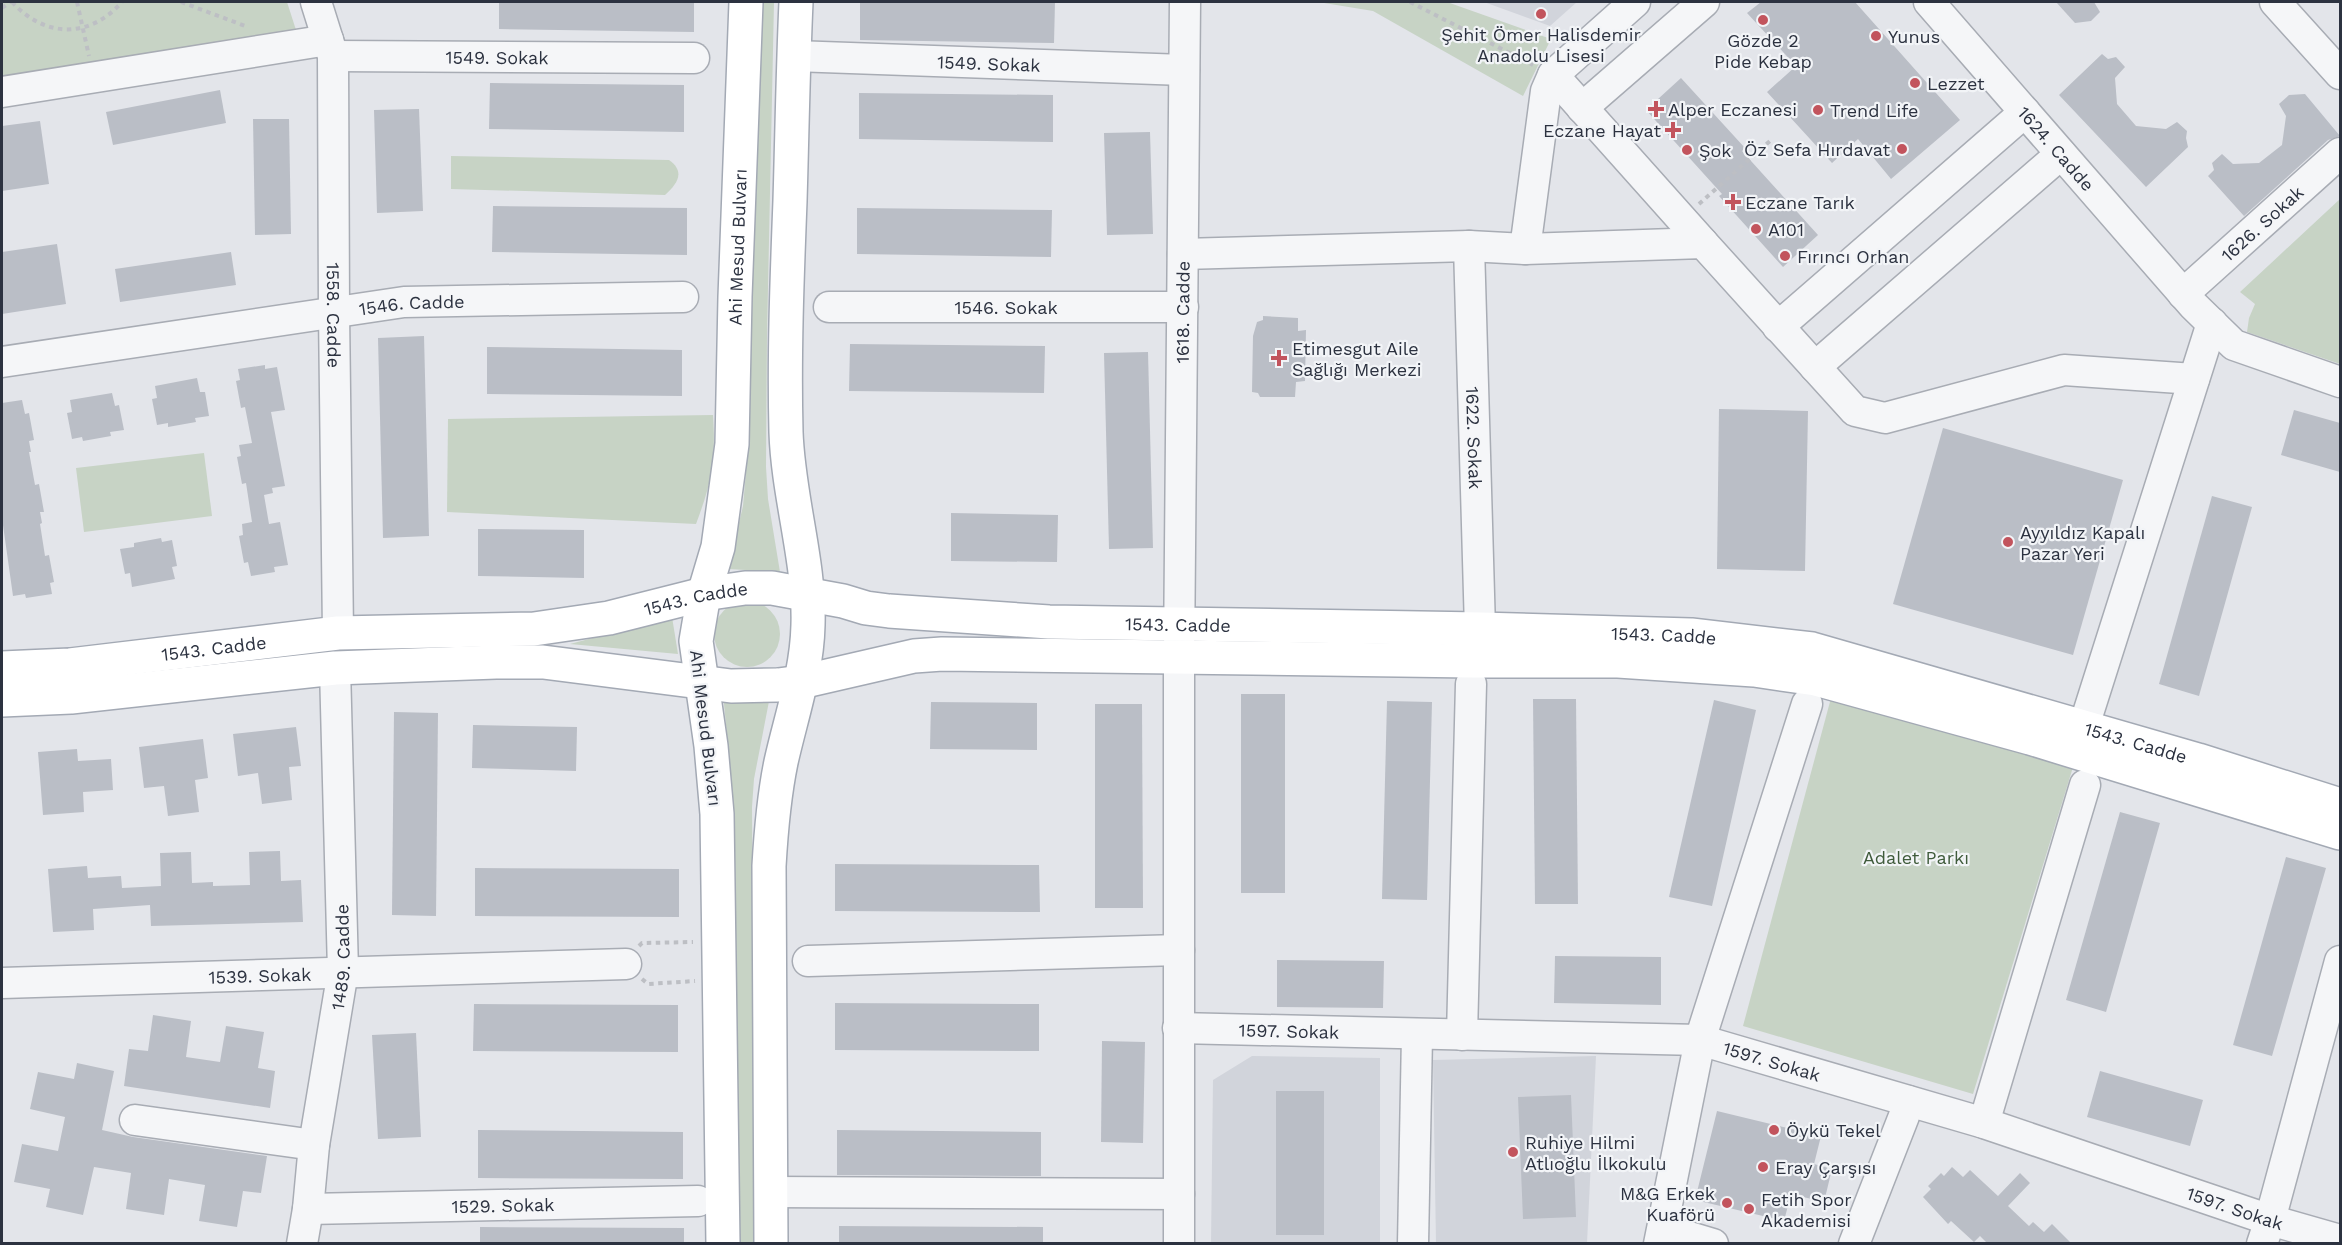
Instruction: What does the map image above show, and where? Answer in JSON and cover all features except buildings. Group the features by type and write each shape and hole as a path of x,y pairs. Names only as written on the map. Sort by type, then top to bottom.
{"main road":[{"name":"Ahi Mesud Bulvarı","path":"723,1244 717,814 696,640 704,594 718,547 732,444 746,2"},
{"path":"771,1244 769,866 771,830 781,764 807,649 808,622 801,551 792,500 786,431 787,305 796,2"},
{"name":"1543. Cadde","path":"2,668 70,665 338,633 543,628 609,618 704,594 737,589 772,588 866,608 923,615 1049,622 1691,635 1812,649 2084,726 2340,805"},
{"name":"1543. Cadde","path":"2,700 71,697 335,668 496,662 543,662 702,683 759,686 801,682 914,656 996,654 1618,661 1754,670 1806,677 2030,738 2340,833"}],"street":[{"name":"1558. Cadde","path":"316,2 331,48 338,633"},
{"name":"1618. Cadde","path":"1179,1244 1179,657 1185,2"},
{"path":"1525,249 1546,91 1553,75 1635,2"},
{"path":"1582,108 1704,2"},
{"path":"2275,2 2340,74"},
{"name":"1624. Cadde","path":"1942,6 2061,154 2184,294 2234,345 2340,382"},
{"name":"1549. Sokak","path":"2,92 288,46 694,58"},
{"name":"1549. Sokak","path":"794,57 1184,70"},
{"path":"1553,75 1855,411 1885,418 2064,370 2194,379"},
{"path":"1778,327 2025,112"},
{"name":"1626. Sokak","path":"2184,294 2340,153"},
{"path":"1815,367 2061,154"},
{"path":"1183,254 1469,246 1525,249 1703,243"},
{"name":"1622. Sokak","path":"1469,246 1480,629"},
{"name":"1546. Cadde","path":"2,362 404,302 683,297"},
{"name":"1546. Sokak","path":"829,307 1183,307"},
{"path":"2084,726 2212,323"},
{"name":"1489. Cadde","path":"302,1244 314,1145 343,971 335,668"},
{"path":"1462,1035 1471,684"},
{"path":"1713,1244 1661,1236 1700,1040 1807,704"},
{"path":"1984,1123 2085,785"},
{"path":"808,961 1179,950"},
{"path":"2266,1232 2340,961"},
{"name":"1539. Sokak","path":"2,983 626,964"},
{"name":"1597. Sokak","path":"1179,1028 1700,1040 1984,1123 2266,1232 2340,1240"},
{"path":"1413,1244 1417,1035"},
{"path":"1854,1244 1908,1101"},
{"path":"135,1120 314,1145"},
{"path":"771,1192 1179,1194"},
{"name":"1529. Sokak","path":"308,1209 698,1201"}],"path":[{"path":"2,8 11,2 35,21 50,27 67,29 83,28 99,22 122,2"},
{"path":"77,2 94,78"},
{"path":"181,2 280,40 288,46"},
{"path":"1410,2 1553,75"},
{"path":"1682,219 1770,141"},
{"path":"718,942 642,943 626,964 648,984 720,980"}],"shaded area":[{"name":"Şehit Ömer Halisdemir Anadolu Lisesi","path":"1484,2 1577,2 1550,26"},
{"path":"1252,1056 1380,1058 1380,1243 1211,1244 1213,1080"},
{"name":"Ruhiye Hilmi Atlıoğlu İlkokulu","path":"1596,1056 1587,1243 1436,1243 1433,1060"}],"green space":[{"path":"2,2 287,2 296,30 2,78"},
{"path":"759,2 774,2 766,467 768,499 780,572 728,569 743,506 749,437"},
{"path":"1318,2 1447,2 1551,39 1523,96 1373,11"},
{"path":"451,156 669,160 677,169 678,178 665,195 451,189"},
{"path":"2340,199 2340,364 2247,332 2249,318 2255,304 2240,292"},
{"path":"713,415 712,471 696,524 447,512 448,419"},
{"path":"204,453 212,516 84,532 76,468"},
{"path":"747,601 760,604 770,611 777,621 780,634 777,647 770,657 760,664 747,667 734,664 724,657 717,647 714,634 717,621 724,611 734,604"},
{"path":"672,617 678,654 570,644"},
{"path":"723,694 770,696 754,779 752,807 755,1243 738,1243 735,888 732,786"},
{"name":"Adalet Parkı","path":"1831,698 2073,767 1973,1094 1743,1026"}],"place":[{"name":"Şehit Ömer Halisdemir Anadolu Lisesi","path":"1541,14"},
{"name":"Gözde 2 Pide Kebap","path":"1763,20"},
{"name":"Yunus","path":"1876,36"},
{"name":"Lezzet","path":"1915,83"},
{"name":"Alper Eczanesi","path":"1656,109"},
{"name":"Trend Life","path":"1818,110"},
{"name":"Eczane Hayat","path":"1673,130"},
{"name":"Öz Sefa Hırdavat","path":"1902,149"},
{"name":"Şok","path":"1687,150"},
{"name":"Eczane Tarık","path":"1733,202"},
{"name":"A101","path":"1756,229"},
{"name":"Fırıncı Orhan","path":"1785,256"},
{"name":"Etimesgut Aile Sağlığı Merkezi","path":"1279,358"},
{"name":"Ayyıldız Kapalı Pazar Yeri","path":"2008,542"},
{"name":"Öykü Tekel","path":"1774,1130"},
{"name":"Ruhiye Hilmi Atlıoğlu İlkokulu","path":"1513,1152"},
{"name":"Eray Çarşısı","path":"1763,1167"},
{"name":"M&G Erkek Kuaförü","path":"1727,1203"},
{"name":"Fetih Spor Akademisi","path":"1749,1209"}]}
